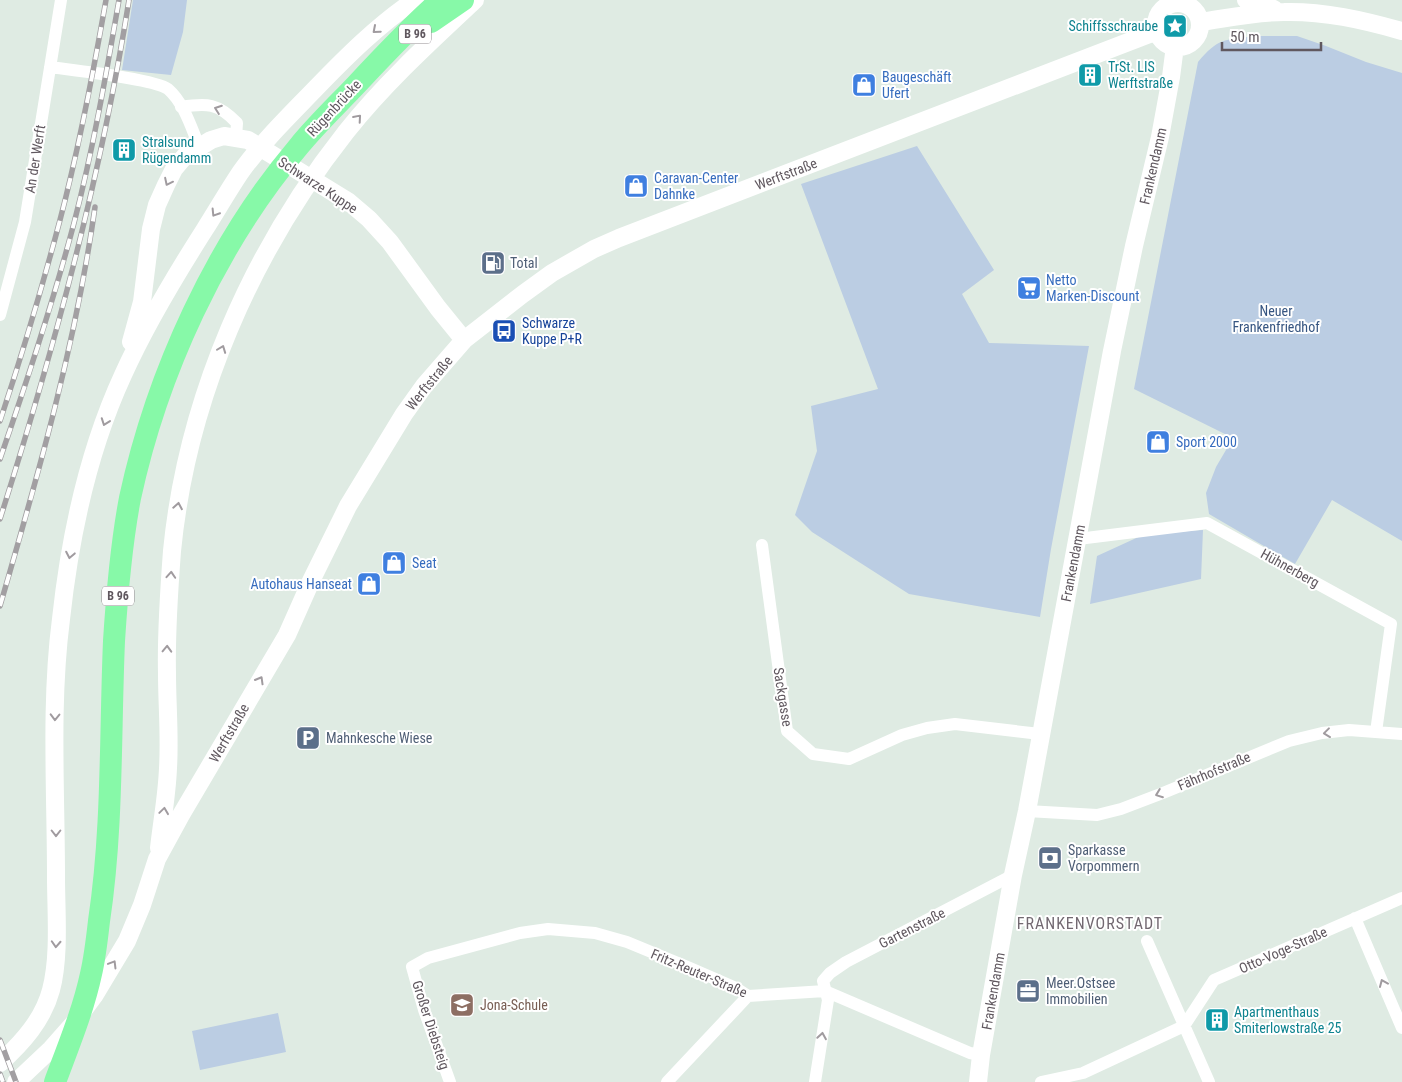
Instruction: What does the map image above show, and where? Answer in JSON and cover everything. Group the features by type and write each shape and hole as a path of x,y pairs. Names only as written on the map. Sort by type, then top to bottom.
{"highway":[{"name":"B 96","path":"369,71 441,0"},
{"name":"B 96","path":"369,71 427,25 463,0"},
{"name":"Rügenbrücke","path":"55,1082 92,974 105,878 114,639 120,572 130,501 143,446 172,364 205,289 239,228 299,145 369,71"}],"street":[{"name":"An der Werft","path":"0,315 25,222 61,0"},
{"path":"0,1063 32,1030 43,1011 51,990 56,940 55,729 56,672 60,620 79,508 102,429 122,377 162,298 241,172 279,126 352,52 399,10 414,0"},
{"path":"157,859 168,770 167,656 174,532 186,464 207,388 229,331 262,260 328,156 348,130 402,70 475,0"},
{"path":"1246,0 1284,12"},
{"path":"1180,2 1198,15 1200,22 1200,28 1194,40 1182,46 1175,46 1164,41 1157,31 1156,22 1158,14 1164,8 1180,2"},
{"path":"1200,22 1251,14 1284,12 1322,14 1349,18 1402,31"},
{"name":"Werftstraße","path":"16,1082 51,1049 74,1023 94,996 128,941 157,859 287,635 348,506 404,414 424,386 464,340 552,273 594,249 1157,31"},
{"name":"Frankendamm","path":"978,1082 981,1055 1013,875 1027,810 1112,351 1134,246 1162,128 1175,46"},
{"path":"50,67 148,82 164,87 169,90 181,107 199,146"},
{"path":"181,107 204,104 226,111 237,123 236,137"},
{"name":"Schwarze Kuppe","path":"122,377 142,302 151,229 157,206 174,169 185,156 210,140 224,136 248,140 349,202 390,242 464,340"},
{"name":"Hühnerberg","path":"1078,539 1207,523 1397,622 1376,732"},
{"name":"Sackgasse","path":"762,545 787,731 813,754 848,759 902,735 927,728 955,724 1040,734"},
{"name":"Fährhofstraße","path":"1027,810 1097,816 1163,793 1289,741 1322,733 1349,730 1402,734"},
{"name":"Gartenstraße","path":"825,991 823,981 830,973 846,962 1013,875"},
{"name":"Otto-Voge-Straße","path":"1184,1026 1214,980 1402,898"},
{"path":"1355,918 1402,1028"},
{"name":"Fritz-Reuter-Straße","path":"412,967 428,958 520,933 548,929 581,931 612,936 728,985 748,996 825,991 970,1053 981,1055"},
{"path":"1147,941 1209,1082"},
{"name":"Großer Diebsteig","path":"412,967 424,1010 450,1082"},
{"path":"815,1082 828,1000 825,991"},
{"path":"667,1082 748,996"},
{"path":"1041,1082 1083,1072 1184,1026"}],"green space":[{"path":"133,0 187,0 183,32 171,75 122,70"},
{"name":"Neuer Frankenfriedhof","path":"1254,36 1297,36 1366,62 1402,73 1402,541 1332,500 1295,564 1209,514 1206,493 1216,467 1233,438 1134,389 1198,62 1211,48 1222,41"},
{"path":"917,146 994,270 962,294 989,343 1089,346 1040,617 909,594 812,532 795,515 817,451 811,406 878,389 801,184"},
{"path":"1203,530 1201,579 1090,604 1097,556 1145,534"},
{"path":"278,1013 286,1052 200,1070 192,1031"}],"railway":[{"path":"0,421 39,296 67,193 106,0"},
{"path":"0,459 39,342 74,223 93,140 119,0"},
{"path":"0,519 39,391 74,262 105,132 129,0"},
{"path":"0,606 42,458 67,358 95,207"},
{"path":"0,1040 16,1082"},
{"path":"0,1074 3,1082"}],"place":[{"name":"Schiffsschraube","path":"1175,26"},
{"name":"TrSt. LIS Werftstraße","path":"1090,75"},
{"name":"Baugeschäft Ufert","path":"864,85"},
{"name":"Stralsund Rügendamm","path":"124,150"},
{"name":"Caravan-Center Dahnke","path":"636,186"},
{"name":"Total","path":"493,263"},
{"name":"Netto Marken-Discount","path":"1029,288"},
{"name":"Schwarze Kuppe P+R","path":"504,331"},
{"name":"Sport 2000","path":"1158,442"},
{"name":"Seat","path":"394,563"},
{"name":"Autohaus Hanseat","path":"369,584"},
{"name":"Mahnkesche Wiese","path":"308,738"},
{"name":"Sparkasse Vorpommern","path":"1050,858"},
{"name":"Meer.Ostsee Immobilien","path":"1028,991"},
{"name":"Jona-Schule","path":"462,1005"},
{"name":"Apartmenthaus Smiterlowstraße 25","path":"1217,1020"}],"district":[{"name":"FRANKENVORSTADT","path":"1090,923"}]}
